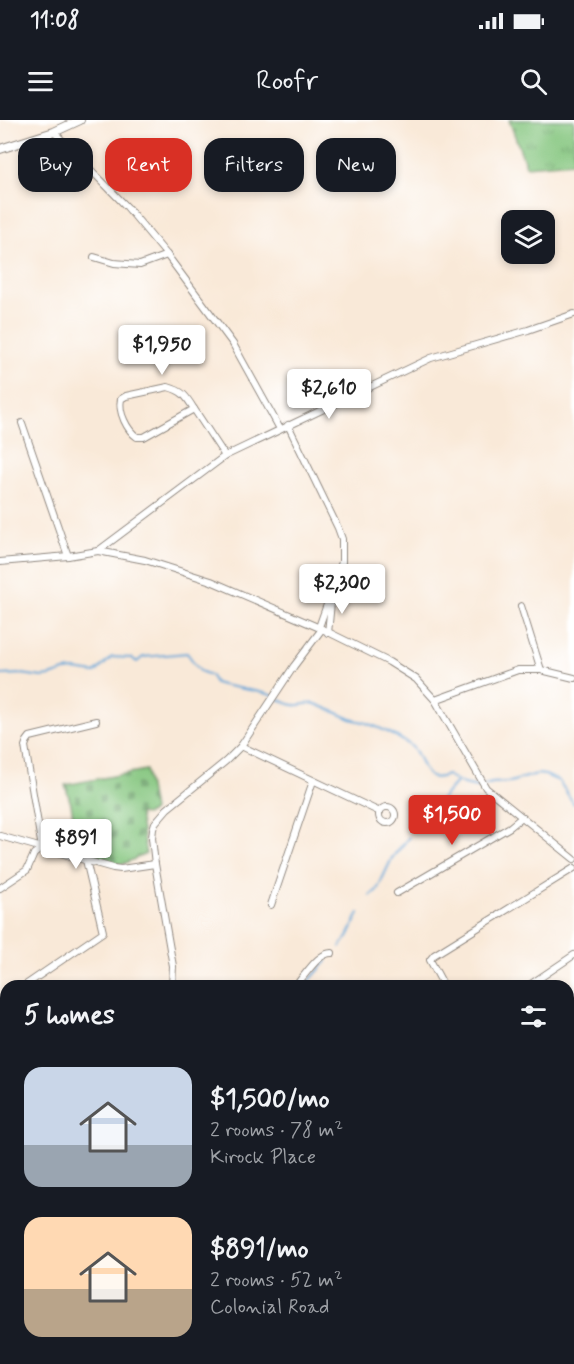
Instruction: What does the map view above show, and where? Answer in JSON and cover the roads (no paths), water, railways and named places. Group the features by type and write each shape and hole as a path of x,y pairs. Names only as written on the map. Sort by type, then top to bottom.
{"street":[{"path":"0,149 54,132 80,120"},
{"path":"54,132 127,207 167,255 233,344 280,429"},
{"path":"94,257 114,263 141,265 167,255"},
{"path":"98,551 225,456 431,358 574,314"},
{"path":"194,409 138,437 128,427 120,405 126,396 168,387 182,392 187,397 225,456"},
{"path":"22,423 68,556"},
{"path":"172,980 173,966 155,864 153,829 159,817 241,746 320,628 342,562 342,539 338,528 288,425"},
{"path":"0,562 98,551 145,560 211,581 320,628 398,668 416,679 435,700 485,785 574,859"},
{"path":"328,633 331,595"},
{"path":"521,606 541,670"},
{"path":"435,700 518,670 541,670 574,678"},
{"path":"42,849 25,746 27,741 30,737 96,722"},
{"path":"241,746 380,812"},
{"path":"271,905 313,781"},
{"path":"397,893 510,827 522,817"},
{"path":"0,836 121,869 155,864"},
{"path":"0,888 27,870 34,854 42,849"},
{"path":"33,980 103,932 86,860"},
{"path":"441,980 429,960 434,955 574,868"},
{"path":"300,980 322,956 327,953 332,954"},
{"path":"537,980 574,955"}],"waterway":[{"path":"0,675 22,674 42,677 74,670 95,673 112,657 131,658 137,662 143,657 187,653 200,671 210,675 215,683 268,694 290,704 313,703 390,733 415,750 427,774 432,777 447,775 463,784 478,787 510,782 537,774 545,775 559,781 574,804"},
{"path":"415,829 457,781"},
{"path":"370,896 377,890 392,858 409,837"},
{"path":"340,947 348,937 359,913"},
{"path":"310,980 327,961"}]}
